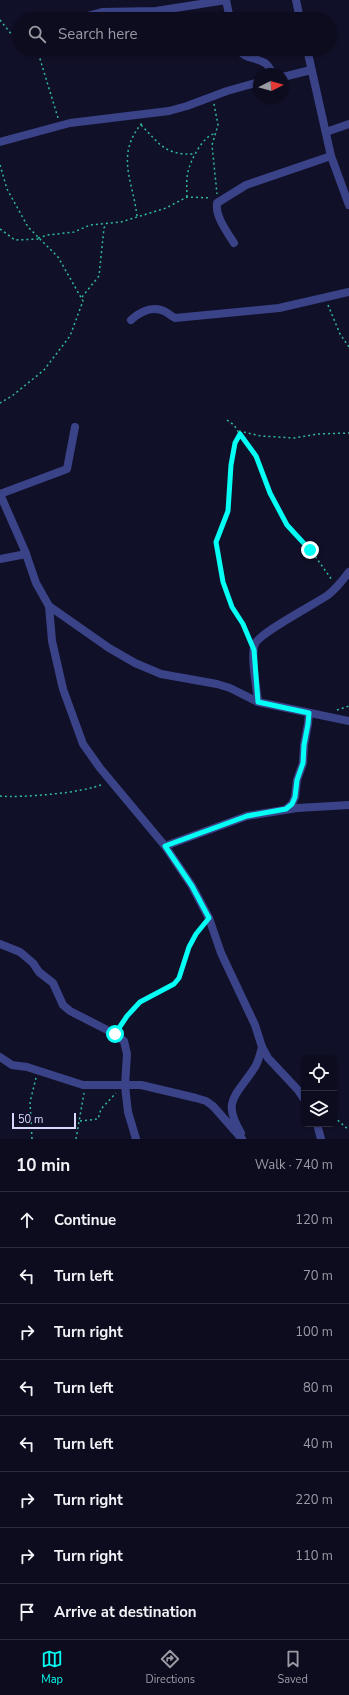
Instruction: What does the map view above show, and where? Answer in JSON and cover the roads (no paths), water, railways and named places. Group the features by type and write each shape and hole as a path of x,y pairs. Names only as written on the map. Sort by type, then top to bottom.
{"street":[{"path":"102,12 156,11 226,0 229,12"},
{"path":"296,0 299,12"},
{"path":"244,56 266,64 269,68"},
{"path":"308,56 331,156 349,205"},
{"path":"289,76 311,70"},
{"path":"0,142 60,125 151,113 187,106 212,96 253,84"},
{"path":"326,132 349,124"},
{"path":"234,243 221,221 216,208 220,198 246,185 331,156"},
{"path":"131,320 144,311 156,309 162,310 175,318 279,308 349,292"},
{"path":"75,427 67,469 0,494 26,554 36,583 49,606 52,641 63,689 83,744 100,768 165,846 192,886 209,918 221,953 255,1025 262,1047 268,1058 301,1094"},
{"path":"0,559 26,554"},
{"path":"258,702 254,650 255,644 261,637 327,595 349,572"},
{"path":"49,606 109,648 143,666 174,677 201,680 230,688 258,702 349,721"},
{"path":"286,809 292,804 295,797 297,780 303,763 309,713"},
{"path":"165,846 247,816 286,809 349,805"},
{"path":"0,944 20,952 33,963 39,972 53,983 64,1005 70,1011 121,1038 125,1044 127,1060 124,1086 128,1112 136,1139"},
{"path":"243,1139 232,1114 232,1101 236,1092 254,1069 262,1047"},
{"path":"0,1057 12,1064 86,1085 154,1087 164,1092 206,1101 224,1117 243,1139"},
{"path":"317,1127 321,1139"}]}
